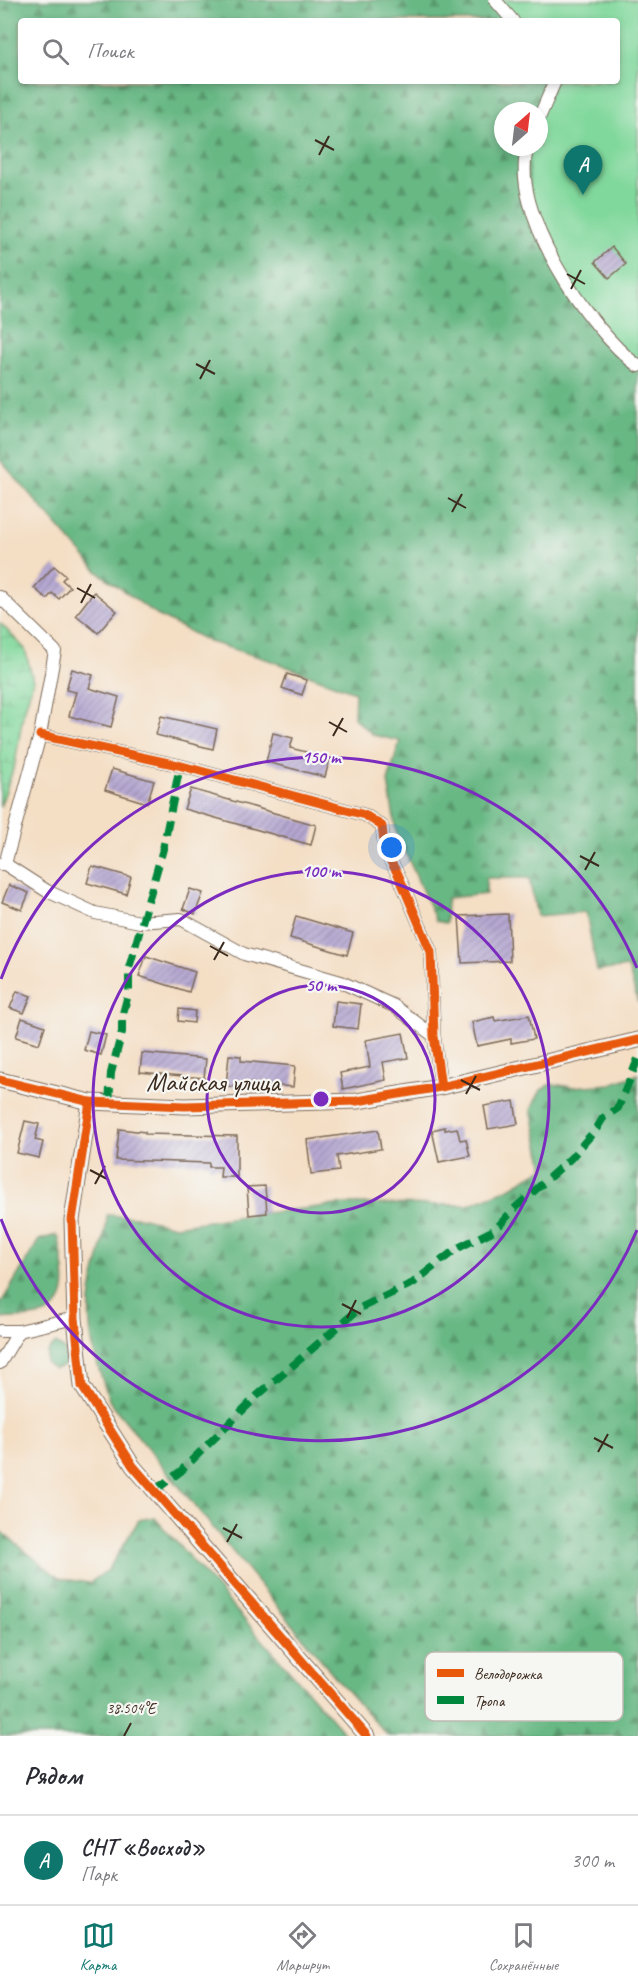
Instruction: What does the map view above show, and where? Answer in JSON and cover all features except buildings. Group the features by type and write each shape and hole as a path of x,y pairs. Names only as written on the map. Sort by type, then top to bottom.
{"street":[{"path":"495,0 510,18"},
{"path":"546,102 554,84"},
{"path":"525,156 523,178 531,213 580,304 618,351 638,366"},
{"path":"0,597 55,651 40,735 2,864 47,891 95,913 140,922 181,919 243,954 341,982 394,1006 434,1036"},
{"path":"40,735 178,765 365,815 382,826 385,852 398,874 431,952 434,1036 441,1087"},
{"name":"Майская улица","path":"0,1080 90,1102 185,1106 357,1101 441,1087 638,1040"},
{"path":"90,1102 72,1220 75,1318 82,1386 133,1466 367,1736"},
{"path":"0,1331 19,1331 75,1318"},
{"path":"0,1363 19,1331"}],"green space":[{"path":"0,0 495,0 510,18 18,18 18,84 553,84 544,102 494,102 494,156 533,156 638,366 638,1003 628,967 597,971 586,912 537,916 529,878 486,878 486,894 447,898 446,923 436,921 396,831 388,781 400,741 373,735 354,718 355,692 269,660 210,642 157,615 98,572 0,460"},
{"path":"495,0 638,0 638,366 580,304 531,213 528,156 548,156 548,102 546,102 554,84 620,84 620,18 510,18"},
{"path":"0,623 25,649 33,681 23,715 15,764 0,807"},
{"path":"638,1074 638,1736 388,1736 342,1685 110,1402 93,1349 90,1321 91,1293 105,1235 107,1215 139,1217 175,1226 345,1204 468,1205 508,1189 544,1168 531,1109 541,1090 551,1084 573,1087 611,1084"},
{"path":"56,1235 59,1238 65,1281 61,1301 55,1308 40,1316 3,1319 0,1317 0,1305 39,1240"},
{"path":"55,1344 65,1350 65,1366 54,1369 46,1363 47,1352"},
{"path":"154,1517 347,1736 0,1736 0,1531 59,1578 89,1583 108,1570 139,1520"}],"marked path":[{"path":"109,1103 111,1073 122,1032 122,1017 129,991 129,968 163,849 180,766"},
{"path":"155,1490 181,1471 258,1395 360,1308 413,1283 456,1249 496,1229 513,1210 571,1158 603,1118 618,1108 638,1059"}],"cycle path":[{"path":"40,735 178,765 365,815 382,826 385,852 398,874 431,952 434,1036 441,1087"},
{"path":"0,1080 90,1102 185,1106 357,1101 441,1087 638,1040"},
{"path":"90,1102 72,1220 75,1318 82,1386 133,1466 367,1736"}],"place":[{"name":"СНТ «Восход»","path":"583,195"}]}
